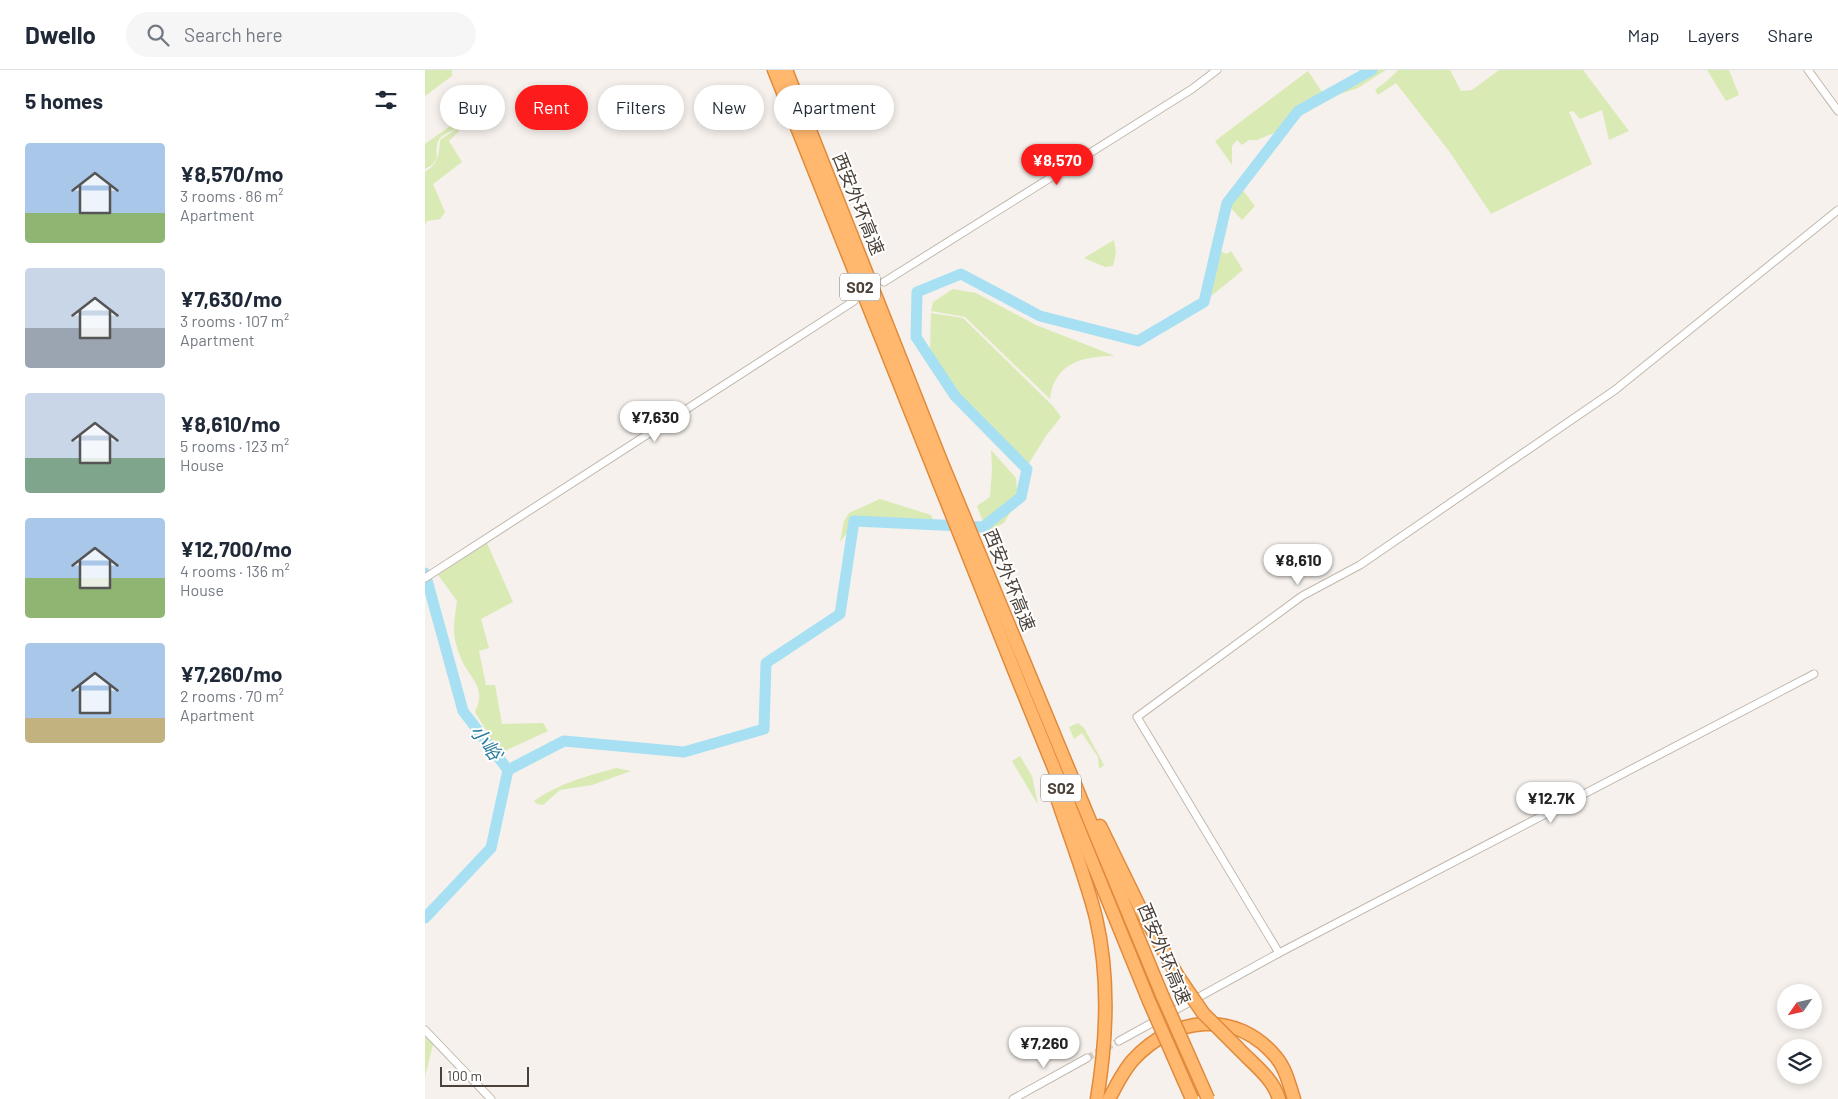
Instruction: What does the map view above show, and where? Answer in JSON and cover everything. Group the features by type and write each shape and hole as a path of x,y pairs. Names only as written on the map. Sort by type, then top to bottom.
{"highway":[{"name":"西安外环高速","path":"774,70 981,573 1149,1001 1192,1099"},
{"name":"西安外环高速","path":"786,70 951,501"},
{"name":"西安外环高速","path":"1020,670 1208,1099"},
{"path":"1020,670 1141,910 1177,975 1203,1013 1263,1073 1279,1099"},
{"path":"1020,670 1096,918 1105,976 1106,1031 1097,1099"},
{"path":"1109,1099 1120,1078 1133,1060 1151,1044 1169,1032 1196,1024 1222,1024 1243,1030 1260,1042 1276,1058 1287,1076 1294,1099"}],"street":[{"path":"884,282 1192,89 1217,70"},
{"path":"1808,70 1838,111"},
{"path":"1279,953 1137,717 1302,596 1360,565 1615,390 1838,210"},
{"path":"425,578 854,301"},
{"path":"1119,1041 1279,953 1814,674"},
{"path":"425,1030 491,1099"},
{"path":"1013,1099 1087,1058"}],"green space":[{"path":"425,70 452,70 452,76 425,96"},
{"path":"1377,70 1386,70 1358,88 1302,107 1274,133 1257,140 1249,140 1242,145 1237,140 1232,146 1232,165 1215,141 1308,71 1322,92 1364,77"},
{"path":"1398,70 1450,70 1461,91 1472,90 1499,70 1583,70 1629,131 1609,140 1602,110 1580,119 1573,111 1569,112 1592,164 1491,214 1449,151 1396,83 1378,95 1375,90"},
{"path":"1707,70 1729,70 1739,95 1726,101"},
{"path":"444,130 453,130 440,139 437,158 432,165 425,169 425,144"},
{"path":"455,130 460,130 449,141 462,162 433,184 445,212 440,219 427,221 425,225 425,172 433,166 437,159 440,140"},
{"path":"1238,184 1255,206 1242,220 1228,205"},
{"path":"1114,240 1116,253 1113,266 1105,267 1084,258"},
{"path":"1218,250 1227,254 1231,251 1243,270 1205,301"},
{"path":"953,289 976,293 1036,325 1115,356 1081,360 1072,364 1057,377 1050,399 965,317 931,311 933,302"},
{"path":"931,313 963,318 1053,406 1061,417 1046,436 1024,471 999,436 935,372 930,351"},
{"path":"991,450 1016,478 1018,499 1004,523 987,532 977,506 990,497"},
{"path":"880,499 931,515 937,528 895,518 873,519 853,527 840,542 844,521 849,513"},
{"path":"487,543 513,602 481,619 489,648 479,651 486,685 495,685 502,724 543,723 548,731 496,755 490,751 486,730 475,712 479,691 463,663 456,644 454,628 457,601 438,575"},
{"path":"1078,723 1084,728 1104,765 1099,769 1098,757 1082,733 1074,739 1069,727"},
{"path":"1020,756 1032,776 1038,805 1012,761"},
{"path":"616,768 631,771 592,785 560,790 543,805 537,804 534,801 553,789 584,777"},
{"path":"425,1037 433,1044 425,1077"}],"waterway":[{"path":"508,770 564,741 684,752 764,729 766,663 840,614 854,521 983,527 1021,497 1027,469 955,396 916,337 917,292 961,274 1040,316 1138,341 1204,302 1227,203 1298,111 1372,70"},
{"name":"小峪","path":"425,573 463,711 508,770 491,848 425,918"}],"tunnel":[{"path":"1087,1058 1119,1041"}]}
